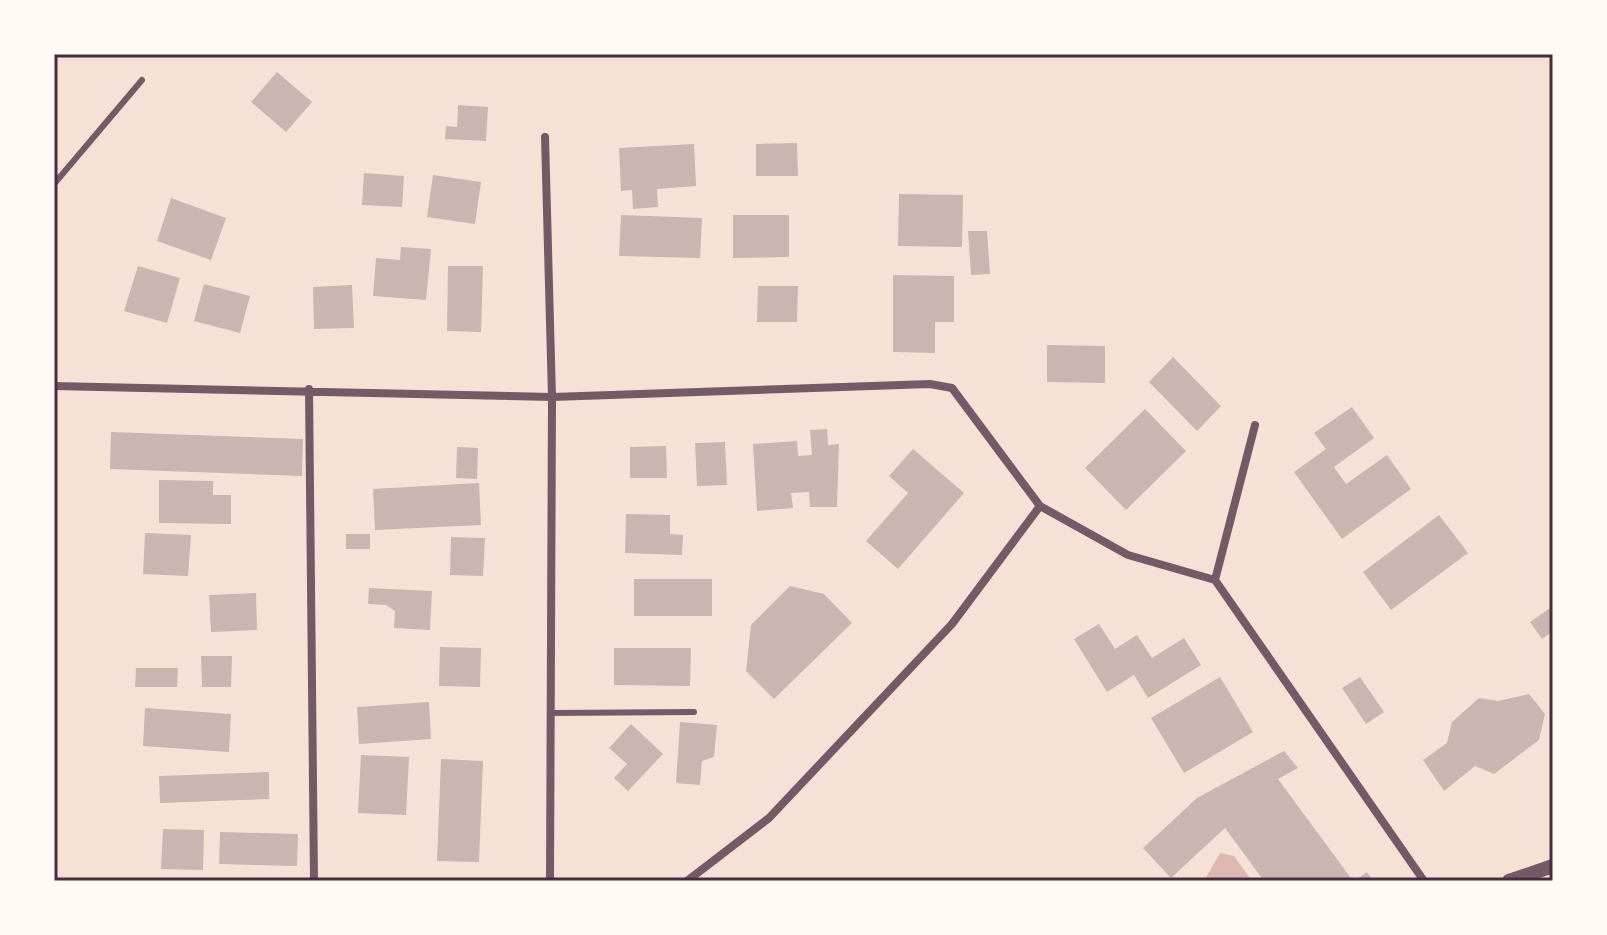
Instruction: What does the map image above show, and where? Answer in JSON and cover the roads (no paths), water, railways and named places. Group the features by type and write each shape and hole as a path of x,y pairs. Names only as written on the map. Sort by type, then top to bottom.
{"street":[{"path":"545,137 552,397 550,881"},
{"path":"54,386 309,389 552,397 930,384 952,388 1040,506 1128,555 1215,580 1424,881"},
{"path":"309,389 314,881"},
{"path":"1215,580 1255,425"},
{"path":"687,881 769,818 952,624 1040,506"},
{"path":"1509,881 1553,866"}],"lane":[{"path":"54,184 142,80"},
{"path":"551,713 694,712"}]}
